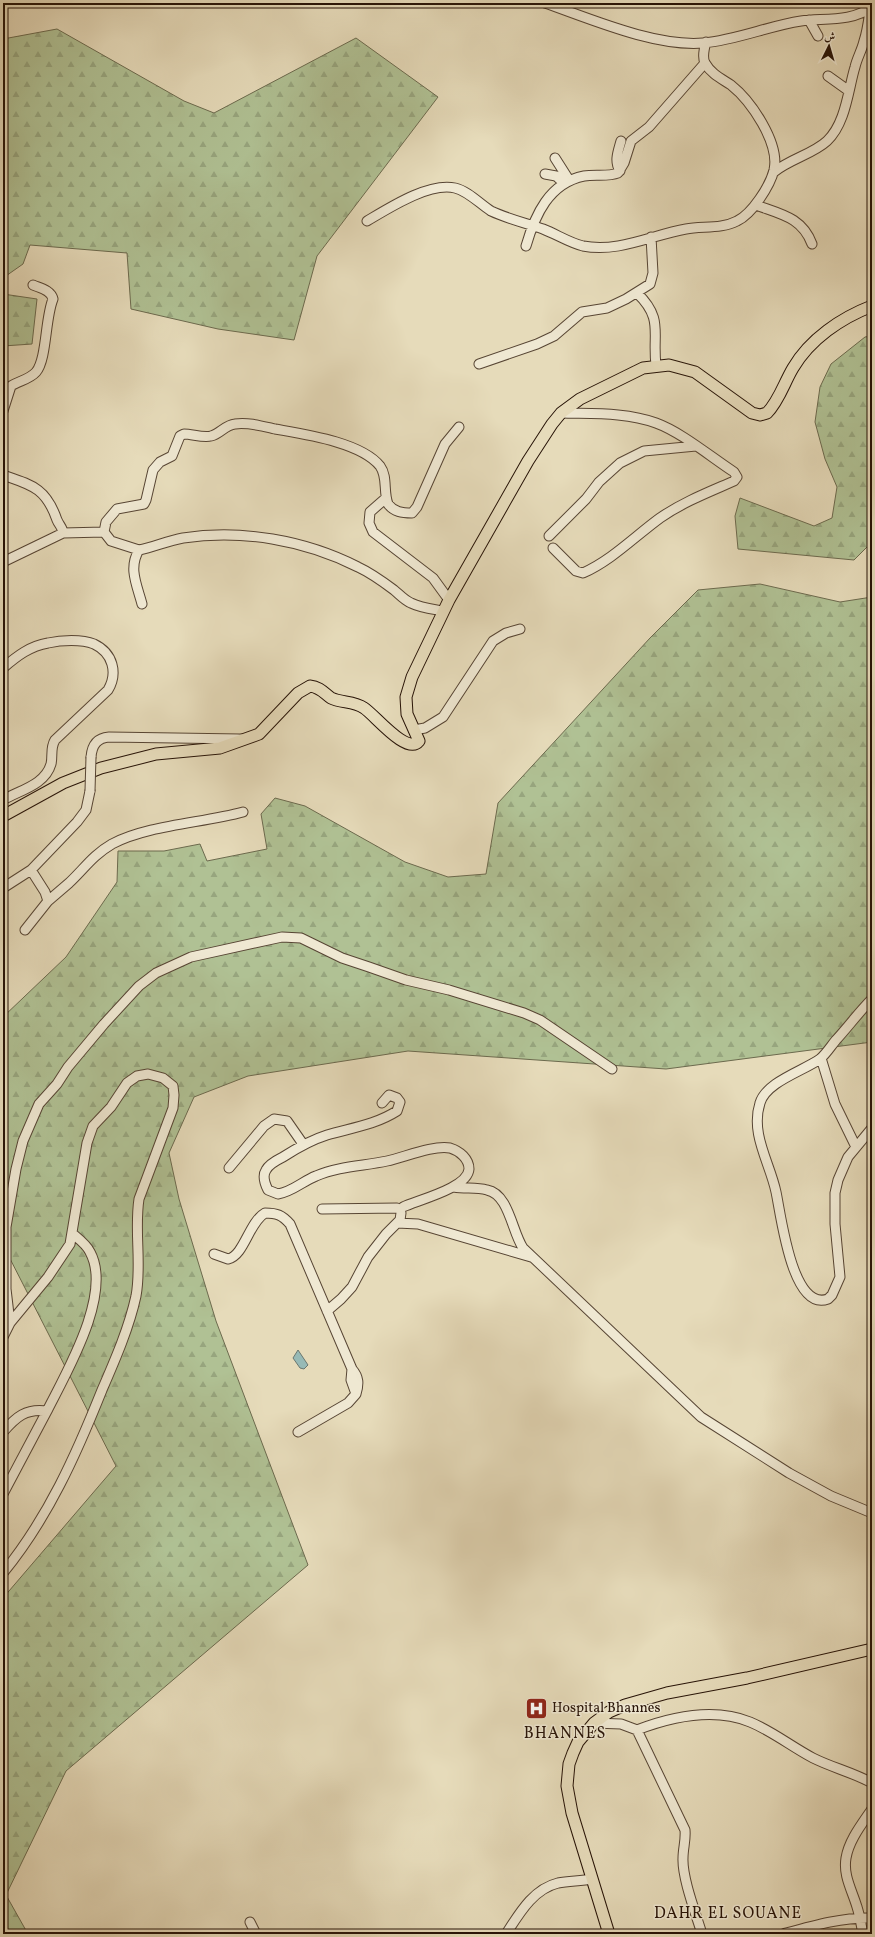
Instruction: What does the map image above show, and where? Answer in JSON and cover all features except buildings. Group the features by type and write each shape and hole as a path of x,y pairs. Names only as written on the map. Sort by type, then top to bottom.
{"main road":[{"path":"3,816 54,787 101,768 156,754 220,748 246,739 264,731 274,716 298,693 310,686 320,689 337,700 355,703 364,708 401,740 414,744 417,743 419,740 418,737 407,714 406,697 412,677 449,600 528,461 561,413 580,399 643,368 656,365 670,365 695,372 744,409 760,415 767,413 778,398 793,368 812,344 833,327 872,306"},
{"path":"609,1934 605,1915 592,1879 572,1813 567,1786 569,1764 573,1753 578,1742 594,1723 609,1712 625,1705 667,1693 747,1678 872,1649"}],"street":[{"path":"545,3 600,22 652,37 684,42 706,42 741,36 809,20 857,15 871,5"},
{"path":"774,172 789,161 816,149 830,137 838,123 849,91 855,67 868,41 871,5"},
{"path":"809,20 818,36"},
{"path":"367,221 410,198 433,189 455,188 494,212 582,246 596,248 628,244 686,229 725,225 737,222 747,215 756,205 774,172 774,151 770,139 760,121 740,93 715,75 705,63 703,55 706,42"},
{"path":"526,246 532,226 546,199 566,181 592,174 614,174 620,170 631,141 649,127 705,63"},
{"path":"828,76 849,91"},
{"path":"620,170 617,165 617,158 621,141"},
{"path":"555,158 566,181"},
{"path":"545,174 556,176 566,181"},
{"path":"756,205 797,222 806,232 812,244"},
{"path":"479,364 537,344 554,336 582,312 607,308 650,284 652,279 651,237"},
{"path":"3,411 11,386 35,373 39,368 53,299 47,291 33,285"},
{"path":"637,292 648,305 655,320 654,351 656,365"},
{"path":"553,548 576,571 583,573 608,560 669,513 688,502 737,480 734,472 666,427 643,419 612,415 561,413"},
{"path":"443,611 421,607 409,602 377,577 358,567 300,544 260,537 201,537 164,542 138,550 111,541 104,532 106,522 117,509 144,504 153,470 160,462 172,456 180,436 184,434 211,436 223,428 235,424 249,424 316,436 363,452 380,466 384,475 386,498 390,506 398,512 412,513 445,444 460,427"},
{"path":"549,536 586,499 599,482 620,463 644,451 696,446"},
{"path":"3,475 33,486 44,494 52,506 63,533"},
{"path":"386,498 370,512 369,523 373,532 433,578 449,600"},
{"path":"3,562 63,533 104,532"},
{"path":"138,550 133,559 133,567 142,604"},
{"path":"414,730 425,728 443,717 493,642 506,633 520,629"},
{"path":"3,668 28,649 48,643 87,642 99,647 109,658 114,667 114,675 108,690 58,737 52,746 50,768 43,780 3,800"},
{"path":"3,888 31,870 82,817 88,805 91,757 95,743 102,738 246,739"},
{"path":"25,930 48,901 69,883 90,859 112,844 134,835 220,819 243,812"},
{"path":"31,870 45,892 48,901"},
{"path":"10,1323 6,1290 6,1227 16,1169 23,1141 39,1104 57,1084 68,1067 99,1029 139,986 156,973 191,957 282,937 302,938 342,958 406,980 449,990 534,1017 612,1069"},
{"path":"872,999 821,1058 792,1074 767,1092 760,1103 758,1121 760,1145 776,1190 786,1245 793,1269 812,1298 817,1301 828,1299 832,1295 840,1277 835,1224 835,1193 841,1170 848,1157 872,1128"},
{"path":"821,1058 835,1104 856,1147"},
{"path":"3,1337 10,1323 57,1266 70,1244 73,1234 87,1143 93,1126 111,1107 127,1083 137,1076 148,1074 163,1078 173,1086 173,1108 139,1199 137,1214 138,1281 132,1309 115,1359 82,1440 60,1488 35,1531 3,1573"},
{"path":"322,1209 400,1209 454,1187 466,1177 469,1170 468,1162 465,1157 455,1150 441,1148 388,1161 326,1172 315,1176 283,1193 270,1192 264,1181 266,1170 280,1158 303,1144 385,1118 397,1112 400,1102 397,1098 389,1095 382,1103"},
{"path":"229,1168 264,1126 274,1119 287,1121 303,1144"},
{"path":"454,1187 488,1190 496,1193 501,1198 506,1208 518,1241 532,1258 548,1270 701,1418 789,1473 831,1496 872,1513"},
{"path":"327,1311 341,1300 352,1287 368,1257 386,1234 400,1220 400,1209"},
{"path":"214,1254 225,1258 232,1258 260,1216 265,1214 280,1214 290,1224 352,1369 351,1380 356,1394 348,1403 298,1432"},
{"path":"397,1223 418,1224 532,1258"},
{"path":"3,1494 69,1368 94,1306 96,1276 95,1264 90,1250 73,1234"},
{"path":"3,1432 10,1424 30,1410 47,1411"},
{"path":"594,1723 621,1724 637,1730 681,1716 706,1716 737,1719 760,1727 819,1761 855,1774 872,1783"},
{"path":"637,1730 685,1830 686,1838 683,1858 684,1870 702,1934"},
{"path":"863,1934 847,1876 846,1858 858,1830 872,1809"},
{"path":"506,1934 523,1908 546,1887 558,1883 592,1879"},
{"path":"783,1934 859,1918 872,1918"},
{"path":"250,1922 256,1934"}],"green space":[{"path":"57,29 184,101 214,113 356,38 438,97 317,256 294,340 218,329 131,309 127,253 30,245 23,264 3,278 3,39"},
{"path":"3,294 37,299 32,344 3,346"},
{"path":"872,336 872,542 854,560 738,549 735,516 740,498 814,526 832,518 837,487 825,459 815,422 820,387 831,364 865,337"},
{"path":"760,584 840,602 872,597 872,1042 666,1069 408,1051 248,1076 194,1097 169,1153 179,1199 216,1321 308,1565 66,1771 6,1895 28,1934 3,1934 3,1598 116,1466 3,1245 3,1017 66,957 117,882 118,851 164,851 200,844 207,861 267,849 261,814 275,798 305,806 405,862 448,877 486,874 498,803 650,638 698,590"}],"water":[{"path":"298,1350 308,1365 304,1369 300,1368 293,1358"}],"place":[{"name":"Hospital Bhannes","path":"536,1708"}],"district":[{"name":"BHANNES","path":"565,1734"},
{"name":"DAHR EL SOUANE","path":"728,1914"}]}
